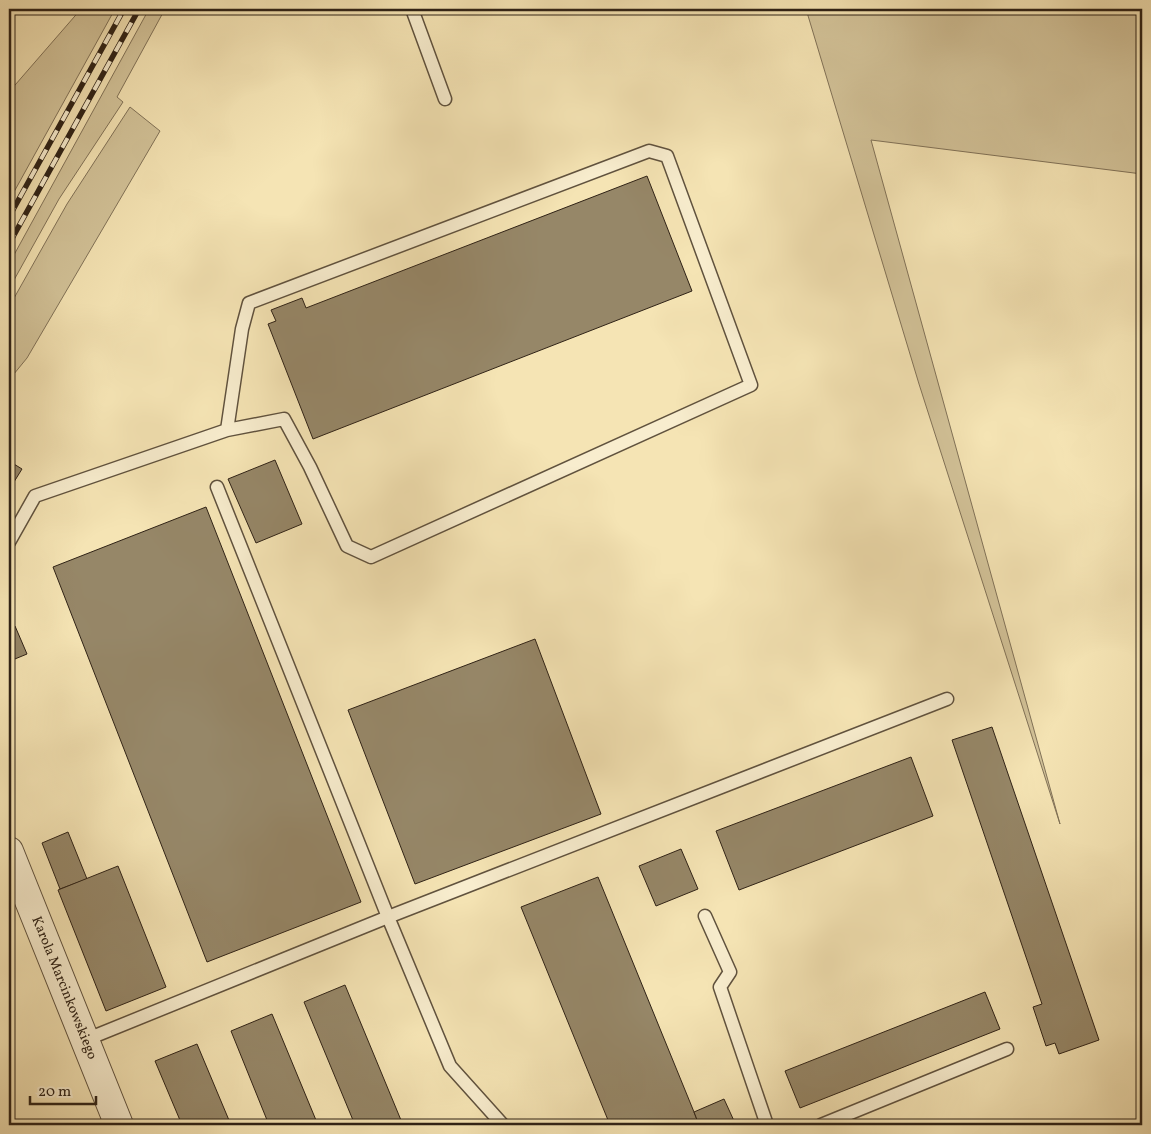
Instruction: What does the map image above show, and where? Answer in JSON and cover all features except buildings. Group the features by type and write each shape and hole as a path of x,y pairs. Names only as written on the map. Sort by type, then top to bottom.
{"street":[{"name":"Karola Marcinkowskiego","path":"9,851 119,1125"}],"lane":[{"path":"412,9 445,99"},
{"path":"9,542 35,496 227,430 284,418 347,546 370,557 751,385 668,156 649,151 249,303 242,329 227,430"},
{"path":"217,487 388,917 450,1066 502,1125"},
{"path":"85,1040 388,917 947,699"},
{"path":"704,916 730,972 720,987 767,1125"},
{"path":"821,1125 1007,1049"}],"shaded area":[{"path":"81,9 115,9 9,201 9,92"},
{"path":"149,9 165,9 117,97 123,102 59,199 9,289 9,264"},
{"path":"806,9 1142,9 1142,174 871,140 1060,824 919,384"},
{"path":"130,107 160,131 27,358 9,380 9,307 67,204"}],"railway":[{"path":"9,217 124,9"},
{"path":"9,244 139,9"}]}
